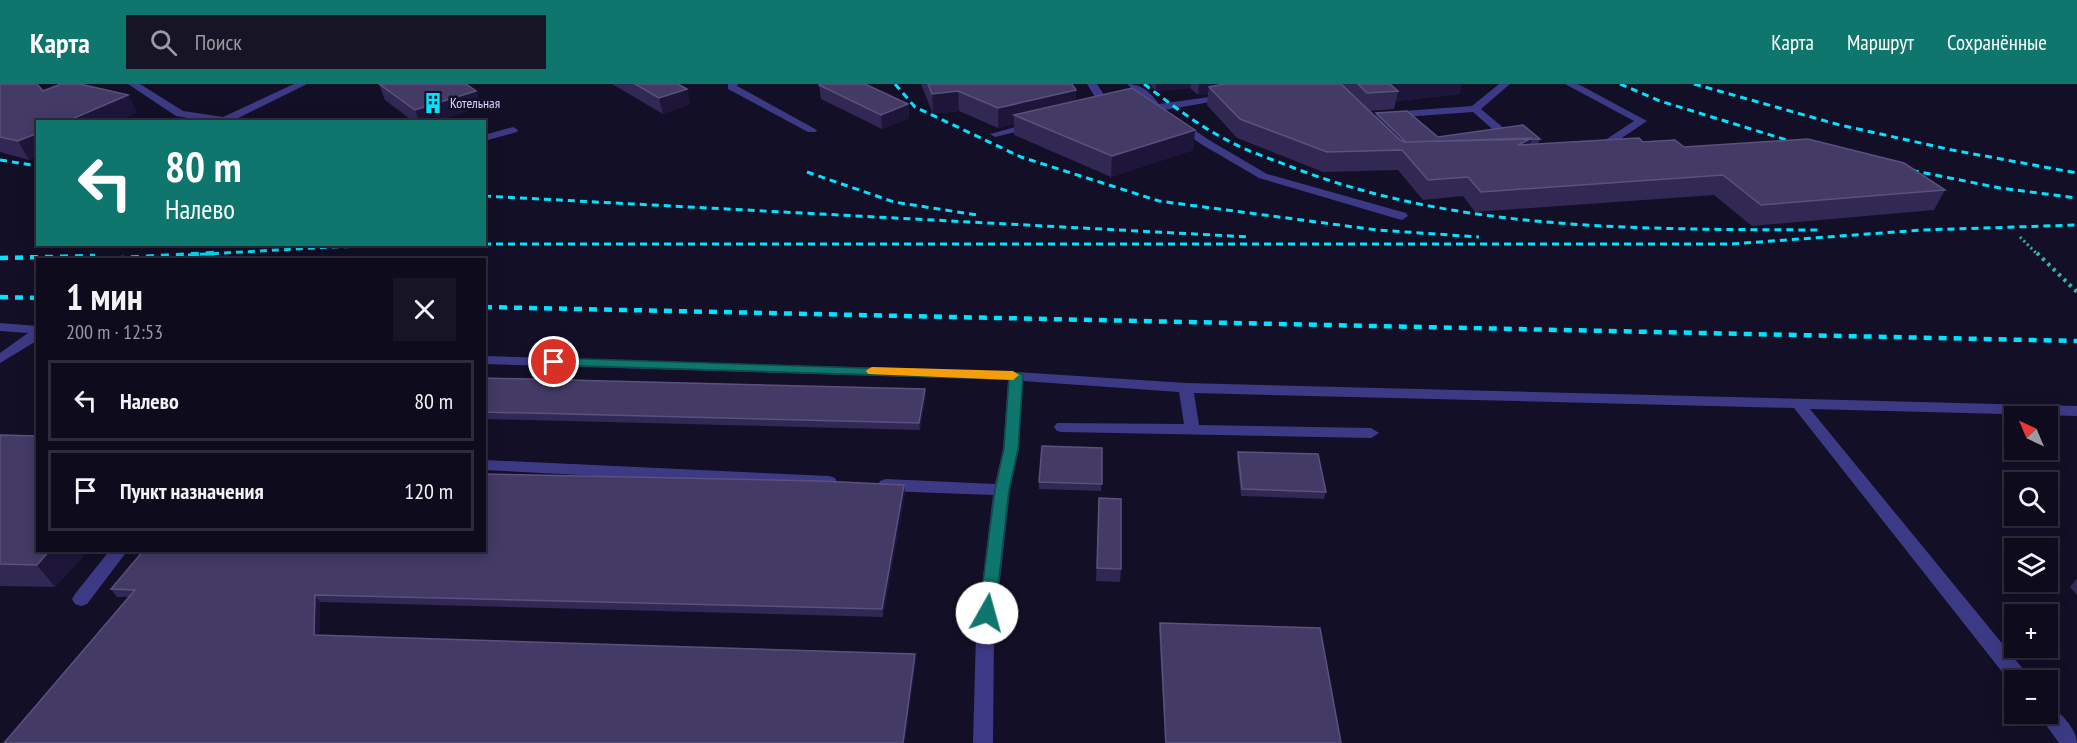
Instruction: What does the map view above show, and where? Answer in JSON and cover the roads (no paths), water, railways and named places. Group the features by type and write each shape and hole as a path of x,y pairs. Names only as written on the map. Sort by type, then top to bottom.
{"street":[{"path":"133,84 180,114 220,120"},
{"path":"229,120 302,84"},
{"path":"733,84 731,87 812,130"},
{"path":"1092,84 1099,94"},
{"path":"1132,84 1148,102 1205,142 1263,176 1402,216"},
{"path":"1383,116 1475,109 1505,84"},
{"path":"1570,84 1642,120 1600,150 1589,150"},
{"path":"1148,102 1236,94"},
{"path":"1475,109 1502,132"},
{"path":"995,134 1039,123"},
{"path":"486,137 513,130"},
{"path":"0,327 36,332"},
{"path":"0,359 36,333"},
{"path":"486,360 1016,376 1186,388 2077,411"},
{"path":"983,743 985,634 1002,490 1011,449 1016,376"},
{"path":"1186,388 1192,430"},
{"path":"1799,405 2012,670"},
{"path":"1062,427 1371,434"},
{"path":"486,465 849,483"},
{"path":"873,484 1002,490"},
{"path":"81,599 118,552"},
{"path":"2056,724 2071,743"}],"railway":[{"path":"895,84 915,107 1021,157 1159,201 1377,230 1479,237"},
{"path":"1144,84 1195,121 1243,148 1358,189 1422,205 1554,223 1687,229 1820,230"},
{"path":"1620,84 1660,101 1803,145"},
{"path":"1694,84 1840,125 1952,150 2077,173"},
{"path":"0,160 36,166"},
{"path":"1900,168 2000,188 2077,198"},
{"path":"807,172 894,202 977,215"},
{"path":"486,196 1250,237"},
{"path":"486,244 1732,244 1922,230 2077,225"},
{"path":"188,255 378,246"},
{"path":"123,258 216,253"},
{"path":"0,258 95,256"},
{"path":"0,297 36,298"},
{"path":"486,307 2077,341"}],"place":[{"name":"Котельная","path":"433,103"}]}
